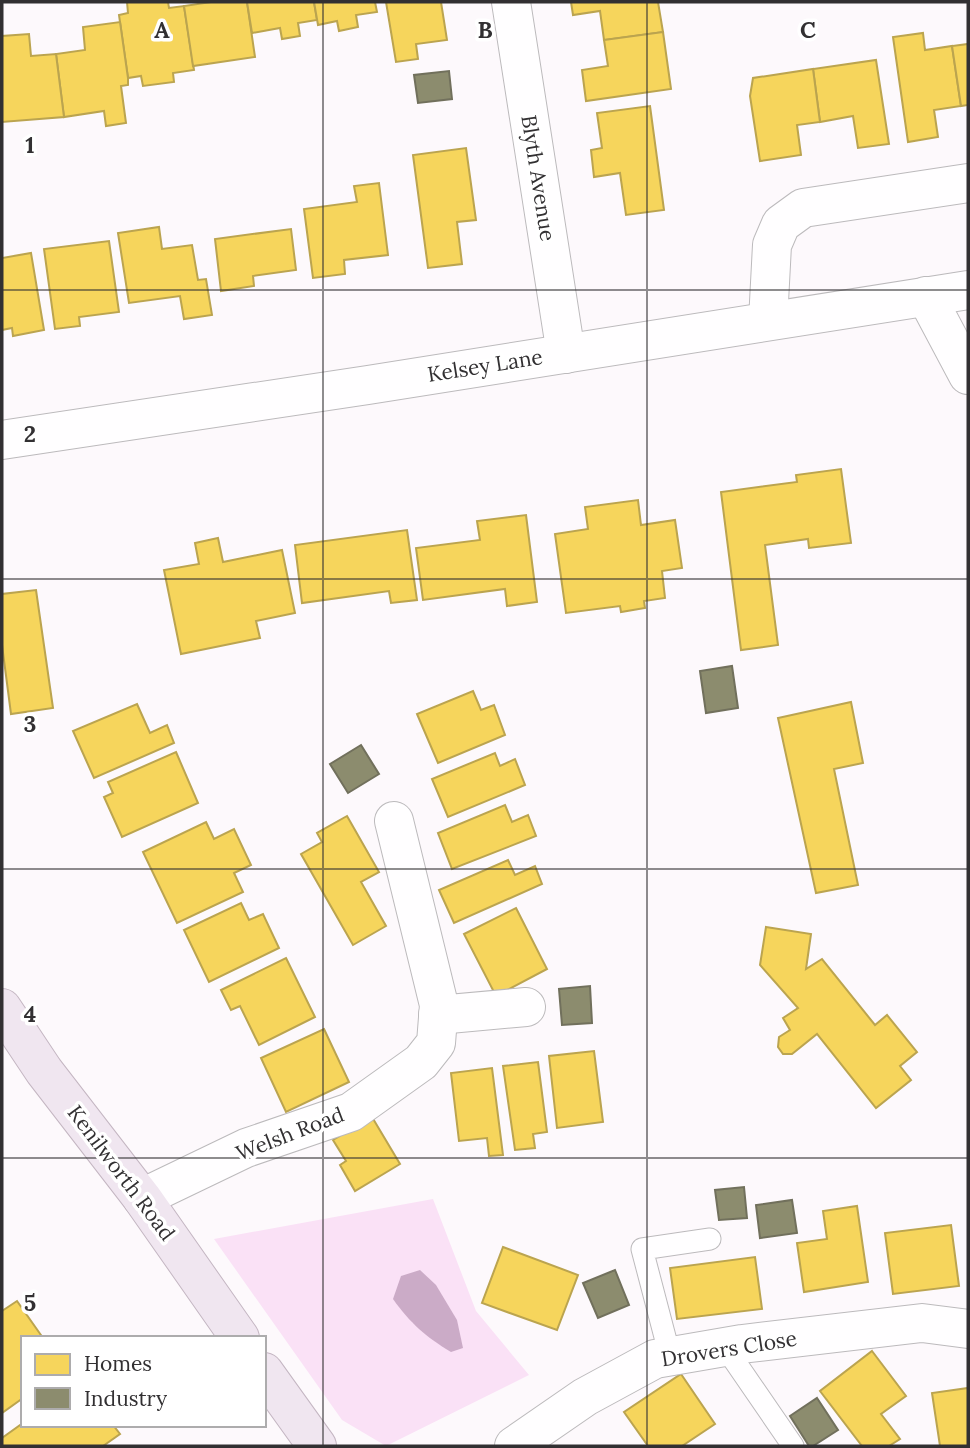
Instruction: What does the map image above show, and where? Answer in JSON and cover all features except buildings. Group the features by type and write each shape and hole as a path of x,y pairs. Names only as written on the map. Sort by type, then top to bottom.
{"highway":[{"name":"Kenilworth Road","path":"2,1008 44,1071 142,1198 239,1336"},
{"path":"266,1375 317,1446"}],"street":[{"name":"Blyth Avenue","path":"511,2 566,354"},
{"path":"768,321 772,245 781,225 803,208 968,183"},
{"name":"Kelsey Lane","path":"2,440 968,290"},
{"path":"926,296 968,375"},
{"name":"Welsh Road","path":"142,1198 246,1149 351,1112 421,1062 436,1043 439,1005 394,821"},
{"path":"438,1015 526,1007"},
{"name":"Drovers Close","path":"514,1446 585,1397 654,1359 725,1347 922,1323 968,1329"}],"lane":[{"path":"670,1356 642,1249 710,1239"},
{"path":"725,1347 793,1446"}],"shaded area":[{"path":"433,1199 476,1311 529,1375 386,1446 342,1420 214,1239"},
{"path":"420,1270 436,1285 457,1320 463,1348 451,1352 434,1341 412,1322 393,1299 401,1276"}]}
